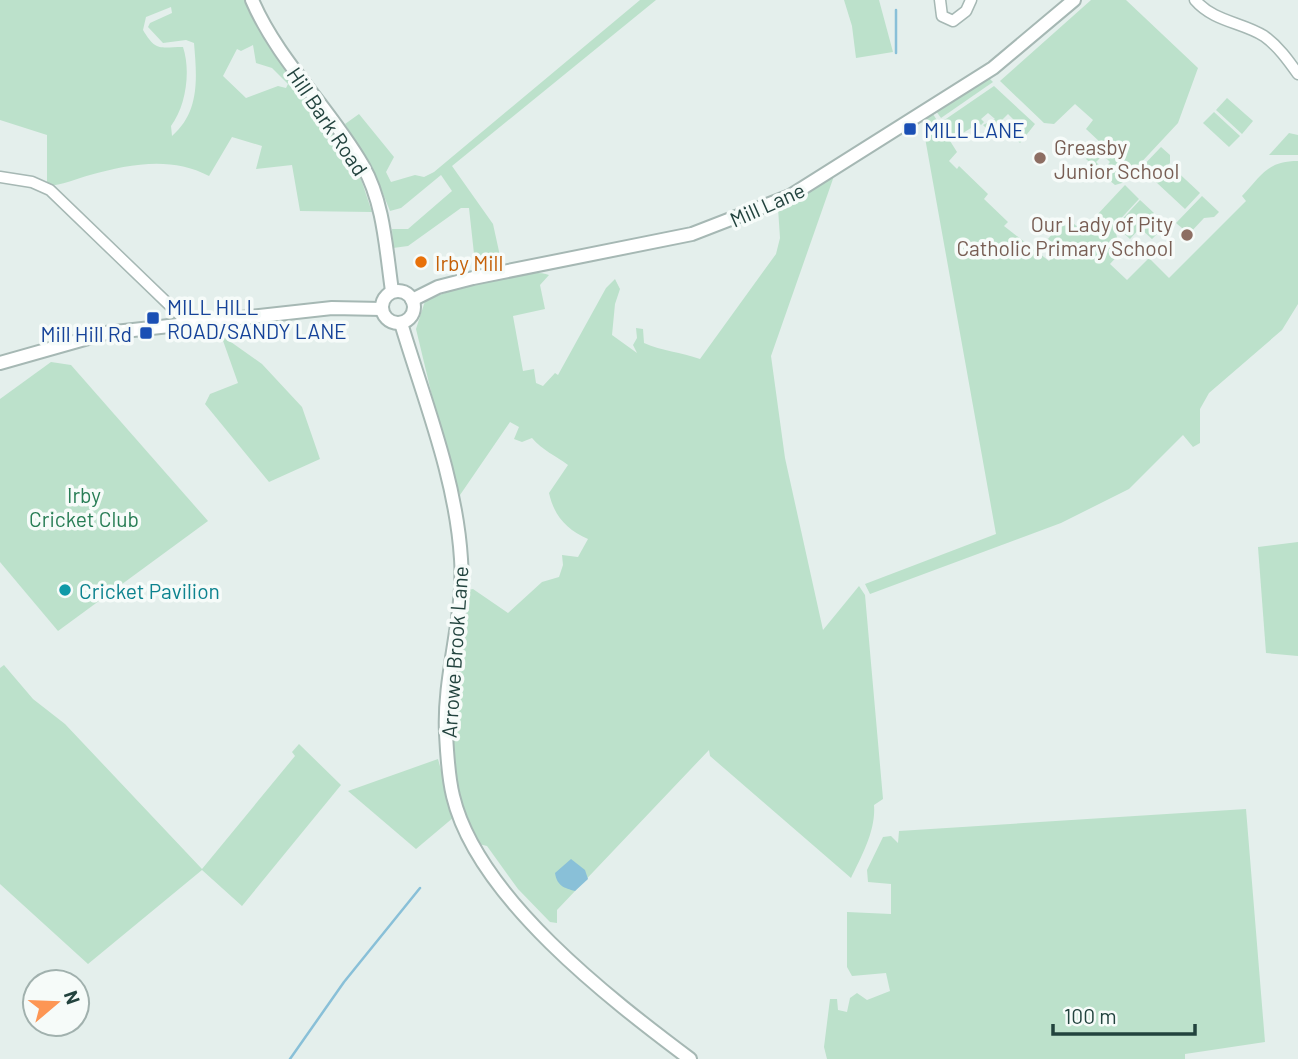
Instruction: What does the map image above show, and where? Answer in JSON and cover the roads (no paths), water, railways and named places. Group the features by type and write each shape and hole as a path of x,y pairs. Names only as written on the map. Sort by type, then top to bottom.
{"street":[{"name":"Hill Bark Road","path":"251,0 276,44 363,166 376,199 392,291"},
{"path":"940,0 942,16 953,21 966,11 971,0"},
{"name":"Mill Lane","path":"412,300 438,287 473,278 692,234 790,196 993,68 1074,0"},
{"path":"1195,0 1203,9 1221,19 1265,37 1298,74"},
{"path":"0,177 32,182 50,190 188,323"},
{"path":"392,291 405,292 412,300 412,314 401,323 390,321 382,309 383,300 392,291"},
{"path":"0,363 106,333 188,323 248,320 332,308 382,309"},
{"name":"Arrowe Brook Lane","path":"401,323 453,496 462,561 445,730 453,797 478,853 511,900 541,933 626,1011 690,1059"}],"water":[{"path":"571,859 585,870 588,879 575,891 562,886 555,873"}],"waterway":[{"path":"896,10 896,53"},
{"path":"290,1059 344,982 420,888"}],"place":[{"name":"MILL LANE","path":"910,129"},
{"name":"Greasby Junior School","path":"1040,158"},
{"name":"Our Lady of Pity Catholic Primary School","path":"1187,235"},
{"name":"Irby Mill","path":"421,262"},
{"name":"MILL HILL ROAD/SANDY LANE","path":"153,318"},
{"name":"Mill Hill Rd","path":"146,333"},
{"name":"Cricket Pavilion","path":"65,590"}],"park label":[{"name":"Irby Cricket Club","path":"84,506"}]}
